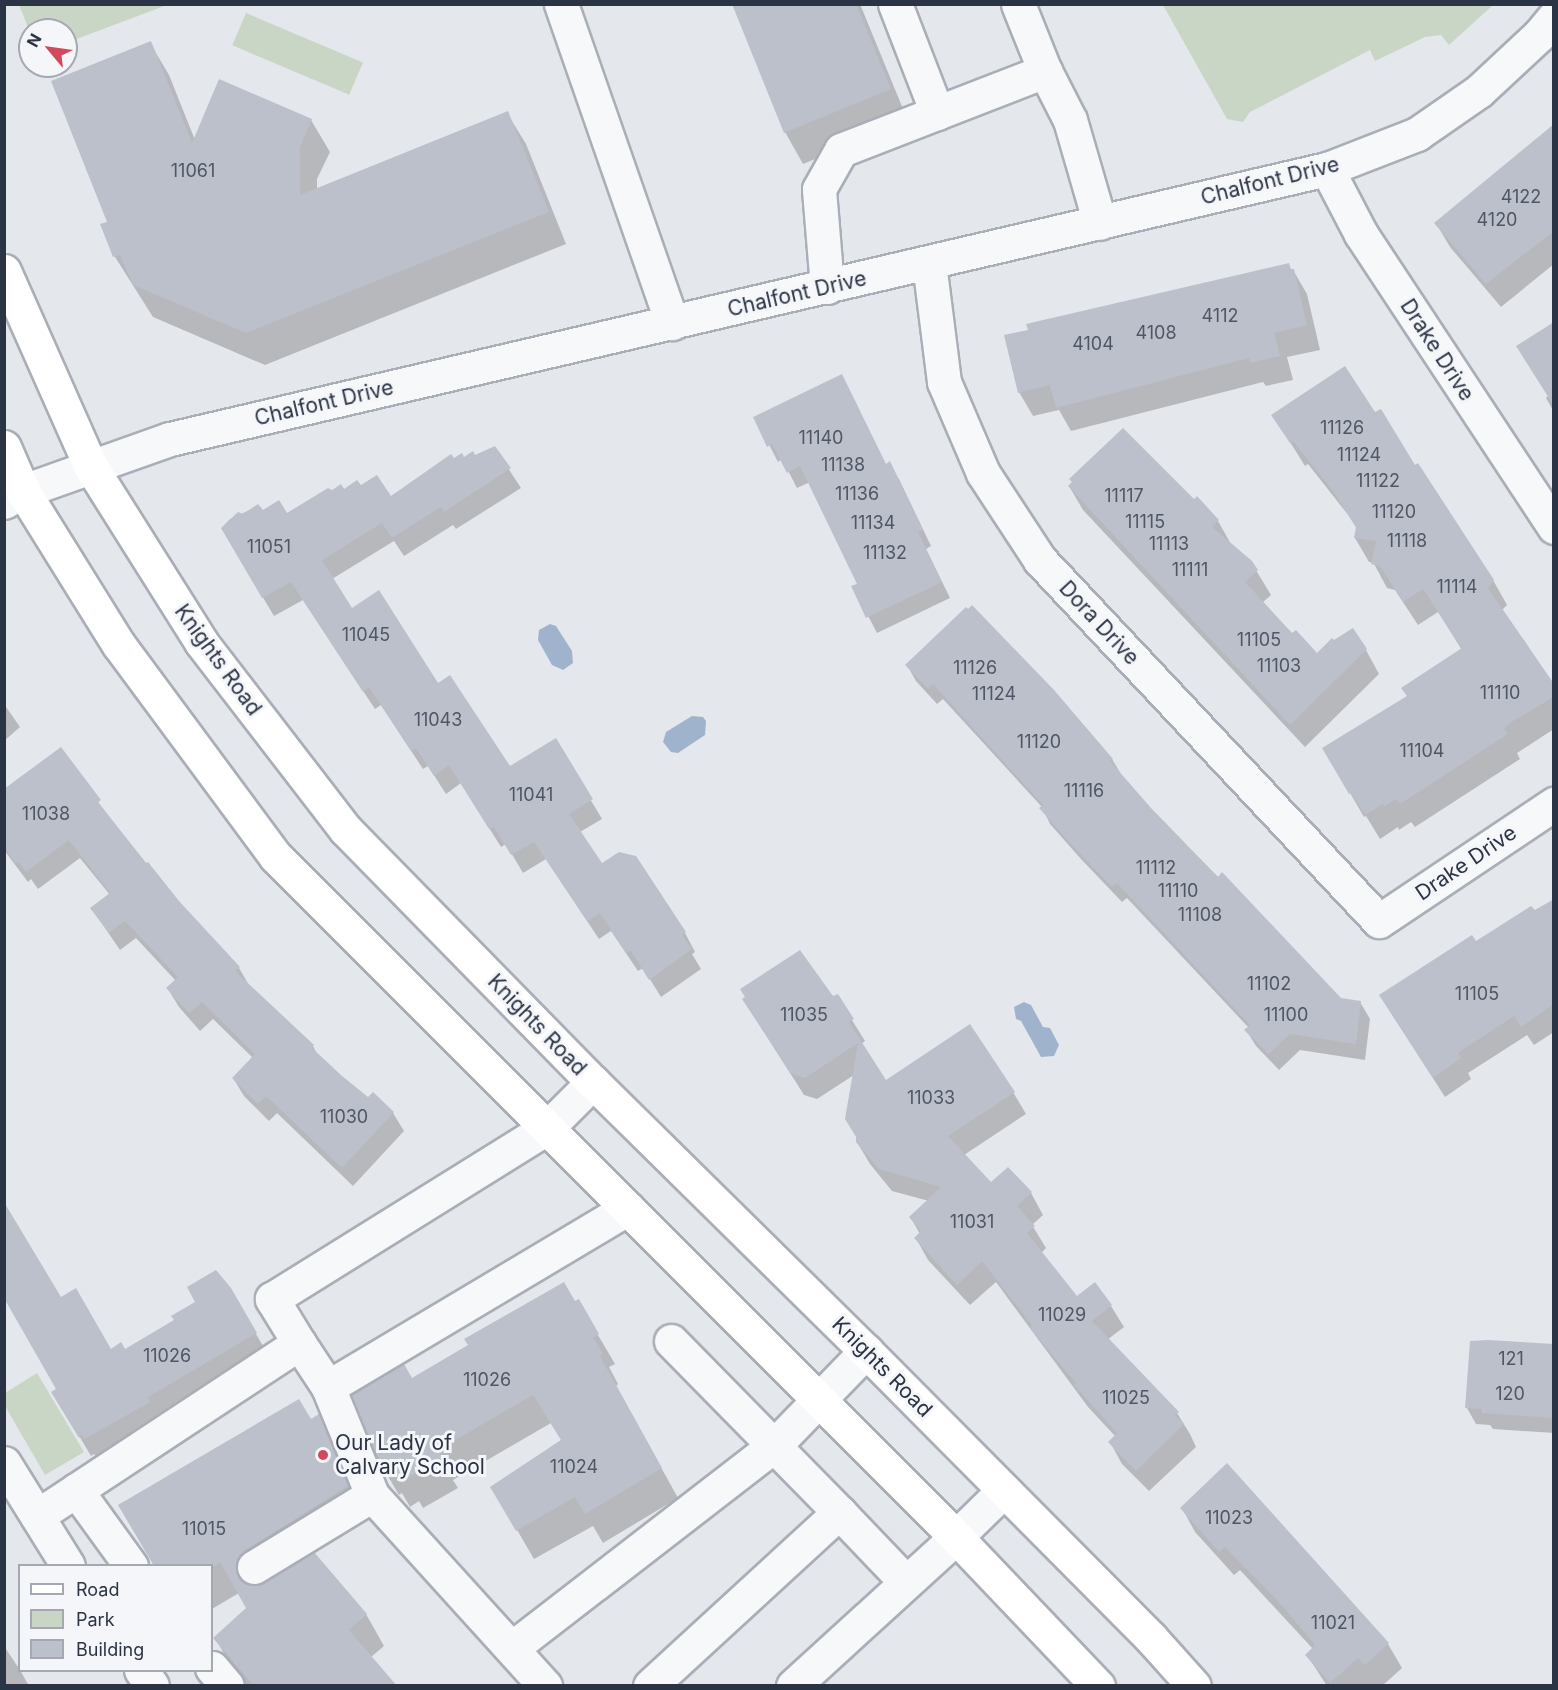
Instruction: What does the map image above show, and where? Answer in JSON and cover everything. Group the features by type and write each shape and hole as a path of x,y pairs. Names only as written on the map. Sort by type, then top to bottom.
{"main road":[{"name":"Knights Road","path":"4,271 91,467 201,642 346,830 593,1082 866,1351 1151,1638 1194,1686"},
{"path":"4,447 14,496 119,645 276,857 956,1537 1098,1686"}],"street":[{"path":"561,4 672,323"},
{"path":"895,4 938,113"},
{"path":"1018,4 1045,71 1070,120 1100,223"},
{"name":"Chalfont Drive","path":"14,496 170,439 1327,169 1417,134 1479,90 1539,35 1554,17"},
{"path":"827,287 819,189 841,150 1045,71"},
{"name":"Drake Drive","path":"1327,169 1361,234 1554,527"},
{"name":"Dora Drive","path":"929,263 944,382 984,473 1040,560 1379,921"},
{"name":"Drake Drive","path":"1379,921 1554,804"},
{"path":"544,1686 372,1496 328,1387 272,1299 547,1128 593,1082"},
{"path":"328,1387 628,1208"},
{"path":"671,1341 775,1444 906,1582"},
{"path":"37,1516 299,1342"},
{"path":"512,1648 775,1444 820,1401 866,1351"},
{"path":"4,1464 67,1564"},
{"path":"76,1490 129,1564"},
{"path":"793,1686 1004,1490"},
{"path":"254,1567 372,1496"},
{"path":"650,1686 839,1512"},
{"path":"213,1669 227,1686"},
{"path":"142,1672 152,1686"}],"green space":[{"path":"19,5 167,5 78,38 78,18 24,18"},
{"path":"1163,5 1493,5 1449,45 1441,35 1425,37 1375,61 1370,50 1250,112 1243,122 1227,119"},
{"path":"246,13 363,63 349,95 232,45"},
{"path":"37,1373 84,1452 45,1475 5,1406 5,1393"}],"water":[{"path":"550,624 556,626 572,651 573,663 563,670 552,665 538,640 539,630"},
{"path":"692,716 703,717 706,721 705,735 678,753 671,752 663,742 666,732"},
{"path":"1024,1002 1031,1005 1043,1027 1050,1028 1059,1045 1054,1056 1041,1057 1021,1021 1016,1019 1014,1007"}],"building":[{"path":"732,4 856,4 891,89 784,133"},
{"path":"151,41 192,143 219,79 312,119 300,147 300,195 508,111 549,212 246,333 133,285 120,255 113,257 100,224 107,222 51,81 58,78 78,78 78,70"},
{"path":"1554,124 1554,231 1486,284 1434,223"},
{"path":"1289,263 1291,269 1294,269 1307,325 1274,333 1280,356 1250,363 1249,358 1056,408 1050,385 1018,393 1004,335 1028,330 1026,324"},
{"path":"1554,322 1554,406 1516,346"},
{"path":"1345,366 1375,412 1381,409 1415,465 1418,463 1494,580 1488,588 1554,684 1554,697 1513,721 1504,729 1508,734 1400,804 1396,799 1365,815 1351,793 1349,794 1322,748 1407,696 1401,688 1462,648 1423,589 1403,602 1380,566 1371,564 1376,541 1354,538 1356,527 1333,491 1293,441 1290,443 1271,415"},
{"path":"842,374 886,464 890,461 923,530 918,532 942,582 866,618 851,586 857,584 800,466 787,473 772,444 767,447 753,417"},
{"path":"1123,428 1194,499 1197,496 1219,520 1212,527 1252,561 1258,570 1245,582 1292,633 1296,630 1317,653 1332,638 1334,640 1353,628 1367,649 1290,725 1068,486 1072,482 1069,479"},
{"path":"495,446 511,468 444,512 441,507 392,538 382,523 322,560 352,608 379,590 438,683 450,675 510,766 556,738 593,799 569,814 602,863 619,852 636,856 686,932 682,935 692,949 649,980 631,951 626,953 600,913 587,921 534,842 511,855 494,827 489,829 449,765 434,776 416,748 411,751 369,687 363,692 291,582 262,598 221,528 238,512 243,514 258,504 263,510 279,500 287,513 328,488 332,490 341,484 344,489 357,480 361,485 377,475 391,496 451,454 454,458 462,453 464,457 473,451 475,455"},
{"path":"972,605 1054,690 1113,759 1110,761 1151,808 1218,877 1222,872 1341,998 1361,1001 1356,1044 1290,1034 1269,1054 1244,1030 1250,1025 1117,883 1112,887 1070,843 1039,808 1043,805 933,684 928,689 905,665 966,607 968,609"},
{"path":"61,747 101,800 98,802 146,863 148,862 179,901 240,967 235,971 314,1045 312,1048 342,1076 368,1097 373,1092 394,1112 342,1168 266,1096 258,1104 232,1078 255,1054 202,1002 189,1013 166,988 178,977 125,921 109,933 90,908 110,893 69,840 26,872 19,862 16,864 5,849 4,789"},
{"path":"1554,899 1554,1004 1521,1027 1514,1016 1458,1053 1461,1058 1433,1078 1379,995 1472,935 1476,941 1531,906 1535,910"},
{"path":"800,950 833,996 838,994 854,1019 849,1022 886,1080 970,1024 1015,1092 948,1136 991,1182 1008,1167 1032,1192 1017,1206 1035,1226 1027,1233 1077,1296 1095,1282 1112,1305 1092,1321 1179,1412 1175,1415 1184,1424 1136,1471 1108,1442 1117,1433 1074,1385 1076,1383 1029,1327 1032,1325 982,1261 957,1285 914,1238 921,1231 909,1217 941,1187 879,1169 856,1142 856,1137 845,1119 858,1043 805,1078 790,1073 742,999 745,997 740,989"},
{"path":"4,1202 61,1297 76,1288 111,1349 121,1342 125,1349 174,1320 171,1316 195,1302 187,1287 216,1270 231,1288 257,1333 148,1397 150,1402 85,1439 82,1435 79,1438 51,1392 56,1389 4,1298"},
{"path":"564,1282 575,1301 579,1299 599,1334 593,1338 603,1354 600,1356 662,1468 585,1514 575,1497 516,1531 490,1487 561,1440 533,1395 438,1450 442,1458 405,1479 402,1473 392,1478 384,1465 381,1467 352,1395 404,1364 412,1378 468,1345 464,1339"},
{"path":"1470,1341 1554,1344 1554,1418 1482,1413 1482,1409 1465,1408"},
{"path":"299,1399 311,1419 319,1414 348,1486 244,1551 237,1559 235,1567 238,1576 246,1584 254,1586 263,1583 314,1552 367,1614 349,1630 397,1686 254,1686 213,1638 246,1608 220,1562 215,1566 213,1564 153,1564 118,1505"},
{"path":"1227,1463 1389,1643 1365,1665 1358,1658 1330,1683 1305,1655 1315,1645 1278,1601 1225,1547 1219,1552 1180,1508"}],"place":[{"name":"Our Lady of Calvary School","path":"323,1455"}]}
